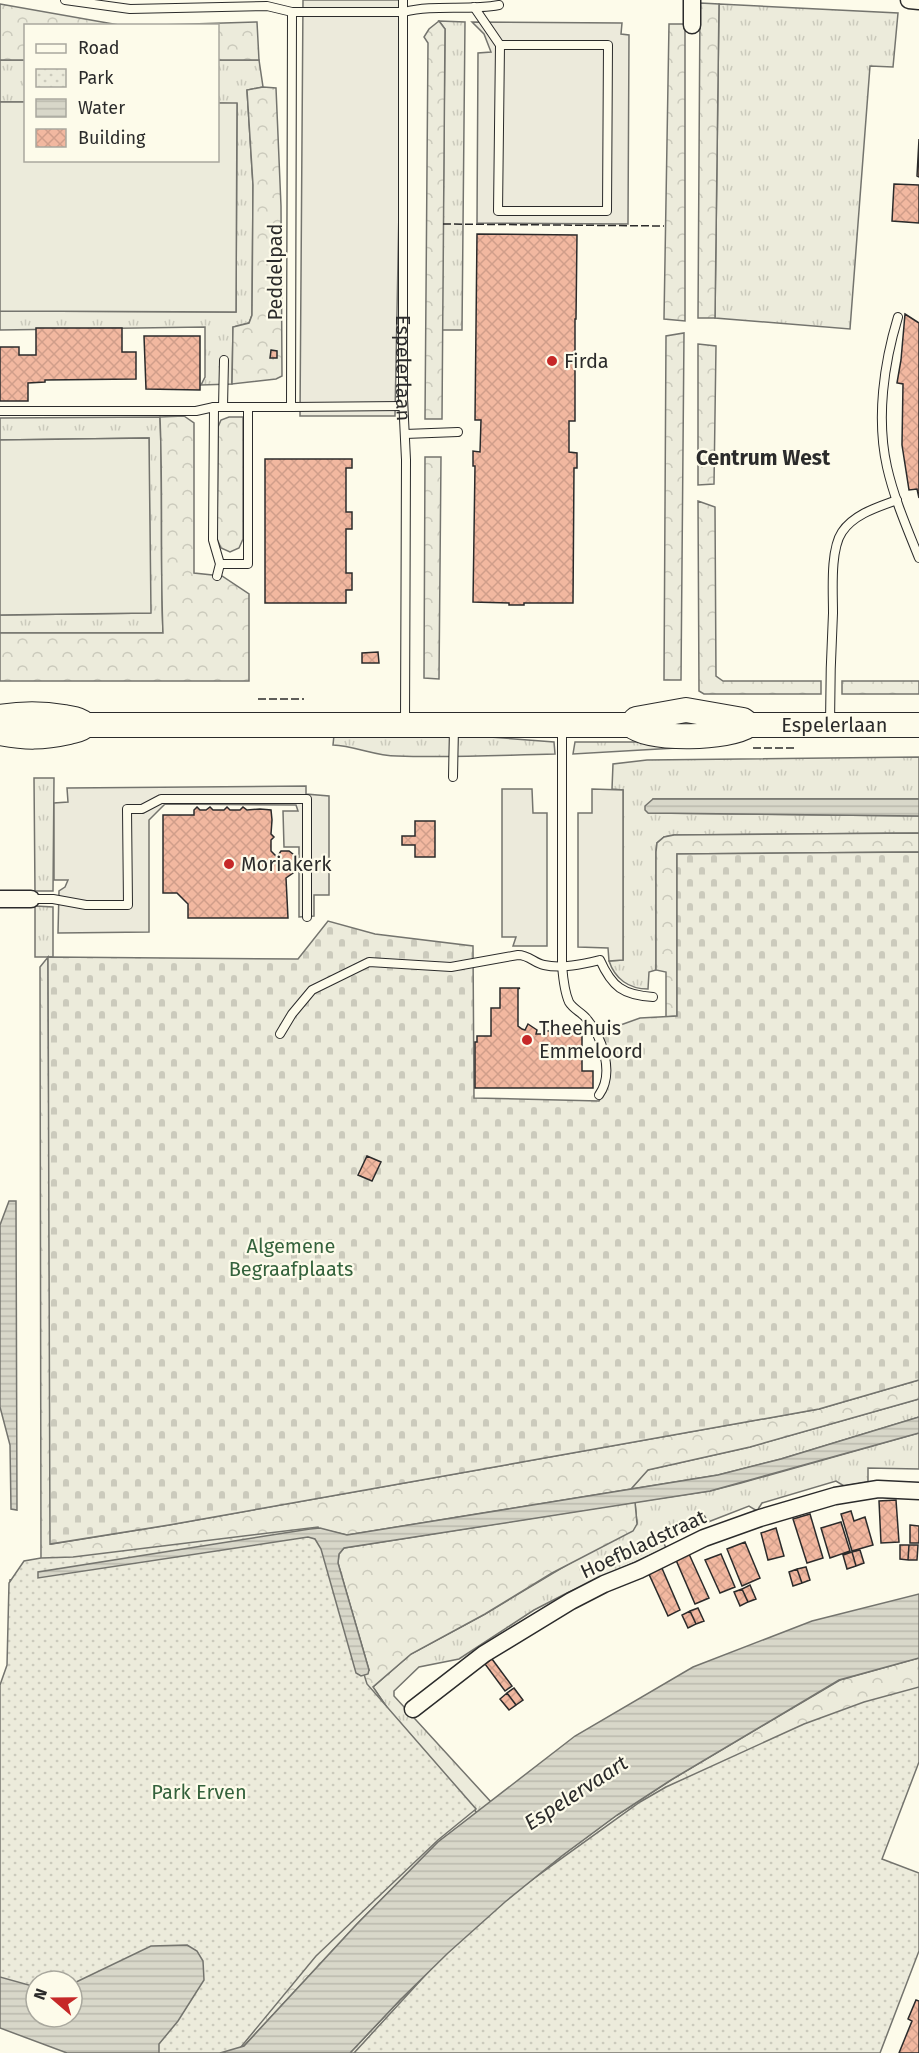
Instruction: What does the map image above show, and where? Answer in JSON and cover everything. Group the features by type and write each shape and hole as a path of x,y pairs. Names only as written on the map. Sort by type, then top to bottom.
{"main road":[{"name":"Espelerlaan","path":"0,717 37,713 81,720 87,725 631,724 637,730 686,737 743,729 749,725 919,725"},
{"name":"Espelerlaan","path":"0,733 20,737 45,737 81,730 87,725"}],"street":[{"path":"692,0 692,25"},
{"path":"909,0 919,1"},
{"path":"0,899 30,899"},
{"name":"Hoefbladstraat","path":"413,1709 484,1654 571,1601 704,1538 835,1496 878,1489 919,1491"}],"lane":[{"path":"65,0 130,9 267,6 292,12 404,12 440,4 474,7 499,5"},
{"path":"403,0 404,12"},
{"path":"474,7 500,45 498,211 607,212 608,45 500,45"},
{"name":"Peddelpad","path":"291,407 292,12"},
{"name":"Espelerlaan","path":"404,12 405,725"},
{"path":"898,317 889,354 883,411 883,439 887,466 897,500 919,558"},
{"path":"217,576 220,564 213,540 219,407 224,360"},
{"path":"0,411 196,411 219,407 403,406"},
{"path":"220,564 248,564 248,407"},
{"path":"405,434 458,432"},
{"path":"830,725 837,541 851,522 870,510 897,500"},
{"path":"453,777 454,725"},
{"path":"561,725 562,965 569,1002 592,1026 602,1047 606,1077 599,1095"},
{"path":"30,899 53,899 86,905 128,905 127,810 142,809 161,799 307,799 307,916"},
{"path":"280,1034 291,1014 312,990 369,962 452,967 524,955 542,965 579,965 600,960 611,980 620,989 653,997"}],"green space":[{"path":"700,3 719,4 715,318 698,318"},
{"path":"0,4 113,24 24,24 24,60 0,60"},
{"path":"719,4 898,13 893,67 870,66 850,329 715,318"},
{"path":"439,21 465,22 462,330 442,330 445,29"},
{"path":"439,21 445,29 442,419 425,419 428,43 424,37 429,29"},
{"path":"257,22 259,60 219,60 219,24 191,24"},
{"path":"669,24 685,24 685,321 664,319"},
{"path":"0,60 24,60 24,102 0,102"},
{"path":"219,60 259,60 263,87 247,90 253,185 252,315 249,323 233,327 232,384 201,385 205,377 205,327 0,330 0,311 236,312 237,104 219,103"},
{"path":"263,87 276,88 281,206 282,376 276,379 232,384 233,327 249,323 252,315 253,185 247,90"},
{"path":"0,102 24,102 24,162 219,162 219,103 237,103 236,312 0,311"},
{"path":"684,333 681,680 664,680 666,336"},
{"path":"698,344 716,346 714,484 698,485"},
{"path":"184,416 194,423 194,573 222,576 249,594 249,681 0,681 0,633 163,633 160,417"},
{"path":"160,417 163,633 0,633 0,615 150,613 149,438 0,440 0,418"},
{"path":"229,417 243,417 243,539 239,548 230,552 221,548 217,539 218,427 221,420"},
{"path":"149,438 151,613 0,615 0,440"},
{"path":"425,457 441,457 439,679 424,678"},
{"path":"698,501 715,507 716,676 723,681 821,681 821,694 704,694 699,691"},
{"path":"842,681 919,681 919,694 842,694"},
{"path":"334,735 463,735 554,742 555,754 457,757 389,756 333,745"},
{"path":"575,742 678,742 676,748 573,754"},
{"path":"919,757 919,799 653,799 649,813 919,816 919,833 674,835 664,837 657,843 656,852 656,970 649,972 648,989 629,985 615,973 609,961 623,960 623,790 612,789 613,764 647,760"},
{"path":"34,778 54,778 53,891 35,891"},
{"path":"919,833 919,852 677,854 677,1016 666,1017 666,972 656,970 656,852 657,843 664,837 674,835"},
{"name":"Algemene Begraafplaats","path":"919,852 919,1380 819,1409 169,1525 50,1544 48,957 298,959 328,921 375,934 473,946 474,1098 599,1101 609,1075 609,1059 601,1032 640,1018 677,1016 677,854"},
{"path":"35,906 53,907 53,957 35,957"},
{"path":"48,957 51,1544 819,1409 919,1380 919,1399 750,1447 648,1470 631,1489 347,1535 320,1529 41,1571 40,967"},
{"path":"919,1399 919,1417 781,1459 718,1475 631,1489 647,1470 750,1447"},
{"path":"919,1433 919,1469 868,1468 868,1482 844,1486 836,1481 762,1503 757,1511 749,1506 708,1522 704,1515 660,1535 666,1548 534,1610 459,1659 419,1667 394,1691 394,1696 491,1802 477,1813 407,1737 373,1687 411,1654 485,1614 637,1523 635,1502 710,1491"},
{"path":"635,1502 637,1524 633,1531 552,1573 485,1614 411,1654 373,1687 407,1737 477,1813 438,1842 240,2048 11,1606 10,1580 37,1576 369,1670 338,1563 339,1554 344,1548"},
{"name":"Park Erven","path":"318,1527 367,1684 476,1809 438,1840 316,1956 236,2053 80,2053 0,2023 0,1685 7,1665 9,1583 24,1561 73,1557"},
{"path":"919,1658 919,1697 384,2053 350,2053 448,1953 505,1902 617,1815 671,1780 840,1680"},
{"path":"919,1687 919,1762 882,1859 919,1873 919,1951 880,2053 354,2053 476,1920 640,1802 666,1787 804,1724 864,1702"}],"shaded area":[{"path":"303,0 403,0 395,416 300,416"},
{"path":"472,22 622,23 621,34 629,35 628,224 477,223 478,53 491,52 484,34"},
{"path":"306,786 306,794 329,796 329,895 314,895 314,916 299,917 299,847 284,847 283,811 298,811 296,805 165,804 149,820 149,932 58,933 59,891 65,887 68,880 54,880 54,803 68,802 67,788"},
{"path":"502,789 532,789 533,813 547,813 547,946 513,946 516,937 502,937"},
{"path":"592,789 623,790 623,960 609,961 608,948 578,947 578,813 592,813"}],"water":[{"path":"653,799 919,799 919,816 648,813 645,806"},
{"path":"9,1201 16,1201 17,1510 11,1509 10,1445 0,1407 0,1225"},
{"path":"919,1417 919,1433 710,1491 344,1548 339,1554 338,1563 369,1670 368,1674 361,1676 356,1673 321,1549 315,1539 308,1537 38,1578 38,1572 310,1529 320,1528 347,1535 718,1475 781,1459"},
{"name":"Espelervaart","path":"919,1594 919,1658 839,1680 671,1780 617,1815 505,1902 448,1953 350,2053 220,2053 244,2046 357,1924 438,1842 575,1736 693,1667 812,1621"},
{"path":"187,1945 197,1951 203,1961 204,1980 178,2021 159,2044 159,2053 67,2053 0,2028 0,1977 24,1984 24,2029 84,2029 84,1978 151,1946"}],"building":[{"path":"919,139 919,177 917,176"},
{"path":"894,184 919,185 919,223 892,221"},
{"path":"477,234 577,235 575,421 569,421 569,452 577,453 577,468 574,468 573,603 509,605 509,603 473,602 475,466 473,466 473,451 480,452 481,420 475,420"},
{"path":"905,314 919,323 919,498 917,489 909,490 902,445 903,384 897,383"},
{"path":"36,328 122,328 122,352 136,352 136,379 45,380 45,382 28,383 28,401 0,401 0,347 19,347 19,355 36,355"},
{"path":"144,336 200,336 200,390 146,389"},
{"path":"271,350 277,351 277,358 270,358"},
{"path":"265,459 352,459 352,468 346,468 346,512 352,512 352,529 346,529 346,573 352,573 352,590 346,590 346,603 265,603"},
{"path":"378,652 379,663 362,663 362,653"},
{"name":"Moriakerk","path":"197,807 200,810 210,807 213,810 224,810 227,807 230,810 240,810 243,807 247,810 271,810 271,834 274,837 271,840 271,851 277,857 281,851 289,851 294,855 295,861 293,873 286,878 288,918 188,918 188,904 177,893 163,893 163,815 194,815"},
{"path":"415,821 435,821 435,857 415,857 415,845 402,845 402,836 415,836"},
{"path":"500,988 520,988 518,989 518,1026 522,1029 525,1030 528,1024 537,1030 536,1034 544,1034 544,1031 582,1031 582,1071 593,1071 593,1088 475,1088 475,1042 477,1042 477,1036 491,1036 491,1008 500,1008"},
{"path":"367,1156 381,1162 372,1181 358,1175"},
{"path":"896,1500 899,1542 881,1543 879,1501"},
{"path":"851,1511 854,1521 865,1517 873,1545 852,1551 841,1514"},
{"path":"810,1514 823,1558 807,1563 793,1519"},
{"path":"841,1522 850,1551 830,1558 821,1528"},
{"path":"910,1525 919,1526 919,1543 910,1543"},
{"path":"776,1528 784,1556 768,1560 761,1533"},
{"path":"745,1542 760,1578 742,1586 727,1549"},
{"path":"900,1545 909,1545 908,1560 900,1559"},
{"path":"909,1545 918,1545 917,1560 908,1560"},
{"path":"860,1550 864,1563 856,1566 852,1552"},
{"path":"852,1552 856,1566 847,1569 843,1555"},
{"path":"689,1554 709,1598 695,1604 676,1560"},
{"path":"721,1554 735,1587 720,1593 705,1560"},
{"path":"661,1566 680,1610 668,1616 648,1572"},
{"path":"806,1567 810,1580 802,1583 797,1569"},
{"path":"797,1569 802,1583 793,1586 789,1572"},
{"path":"750,1585 756,1599 748,1602 742,1589"},
{"path":"742,1589 748,1602 740,1606 734,1592"},
{"path":"698,1608 704,1621 696,1624 690,1611"},
{"path":"690,1611 696,1624 688,1628 682,1615"},
{"path":"492,1659 512,1686 505,1691 485,1664"},
{"path":"514,1688 523,1700 516,1705 507,1693"},
{"path":"507,1693 516,1705 509,1710 500,1699"},
{"path":"916,2000 919,2001 919,2053 899,2053 912,2021 908,2019"}],"fence":[{"path":"443,224 664,226"},
{"path":"258,699 304,699"},
{"path":"753,748 795,748"}],"place":[{"name":"Firda","path":"552,361"},
{"name":"Moriakerk","path":"229,864"},
{"name":"Theehuis Emmeloord","path":"527,1040"}],"district":[{"name":"Centrum West","path":"763,458"}]}
